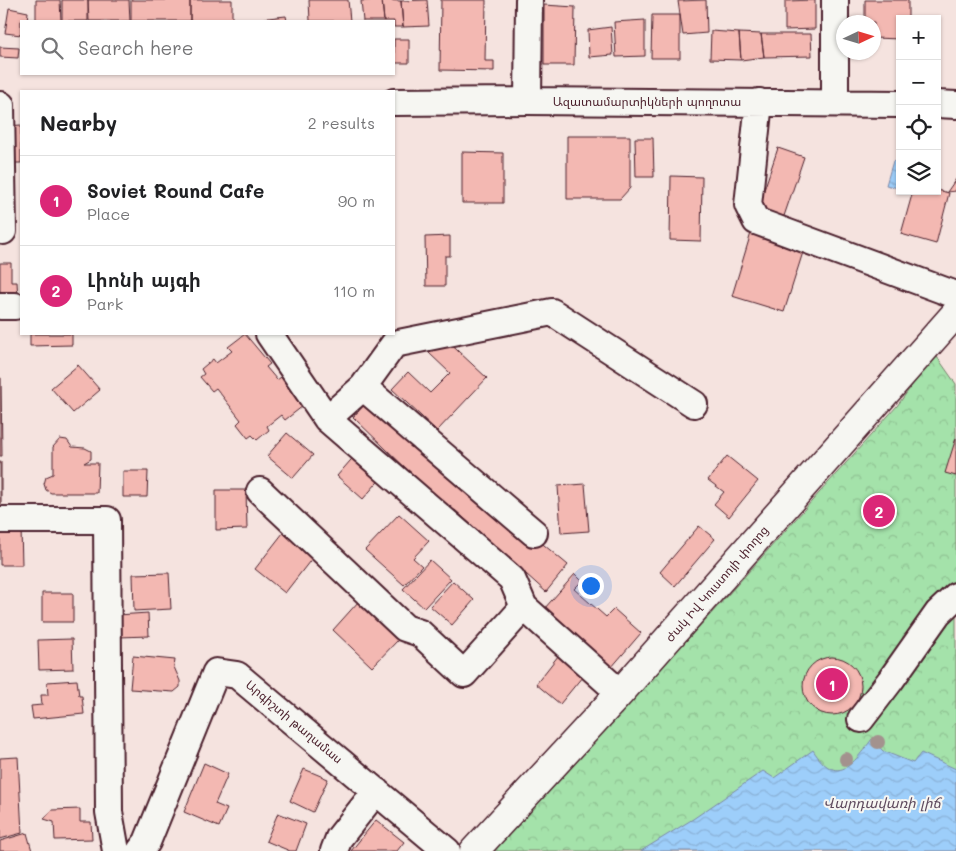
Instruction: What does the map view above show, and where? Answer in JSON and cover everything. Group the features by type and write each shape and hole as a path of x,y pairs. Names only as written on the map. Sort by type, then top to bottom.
{"main road":[{"name":"Ժակ Իվ Կուստոյի փողոց","path":"474,851 620,693 956,312"}],"street":[{"path":"528,101 529,0"},
{"path":"835,0 835,102"},
{"name":"Ազատամարտիկների պողոտա","path":"395,102 835,102 896,104"},
{"path":"759,102 748,205 756,221 956,294"},
{"path":"941,104 956,105"},
{"path":"3,230 0,105 20,105"},
{"path":"328,419 363,387 394,344 552,312 694,404"},
{"path":"270,335 328,419 512,579 524,607 620,693"},
{"path":"363,387 534,533"},
{"path":"260,491 405,628 420,633 464,674 524,607"},
{"path":"0,520 107,520 109,812 116,851"},
{"path":"861,719 938,613 956,596"},
{"name":"Արգիշտի թաղամաս","path":"140,851 147,842 216,672 237,675 448,851"},
{"path":"334,851 339,838 376,791"}],"green space":[{"path":"935,354 956,384 956,851 491,851 709,616 897,406"}],"water":[{"path":"893,161 896,162 896,188 886,185"},
{"name":"Վարդավառի լիճ","path":"872,739 883,751 913,763 921,753 956,769 956,851 641,851 693,819 763,771 774,778 813,750 830,768 837,770 844,768 858,757"}],"building":[{"path":"36,0 60,0 61,20 36,20"},
{"path":"62,0 88,0 88,20 62,20"},
{"path":"88,0 129,0 130,20 89,20"},
{"path":"131,0 190,0 190,20 131,20"},
{"path":"190,0 232,0 232,20 190,20"},
{"path":"309,0 348,0 350,20 310,20"},
{"path":"382,0 401,1 403,27 395,27 395,20 384,20"},
{"path":"382,0 384,20 363,20 361,1"},
{"path":"427,0 429,26 403,27 401,1"},
{"path":"441,0 486,0 485,61 494,61 494,71 440,70"},
{"path":"706,0 707,33 683,35 678,1"},
{"path":"815,0 815,29 785,30 785,1"},
{"path":"865,0 908,0 908,15 896,15 896,39 881,38 881,15 865,15"},
{"path":"544,5 575,7 574,65 544,65"},
{"path":"9,8 28,12 27,20 20,20 20,35 5,33"},
{"path":"652,15 680,15 680,58 651,58"},
{"path":"286,16 287,20 260,20"},
{"path":"645,20 645,56 616,57 614,22"},
{"path":"611,27 613,55 589,57 588,30"},
{"path":"711,31 739,33 741,60 710,59"},
{"path":"739,33 761,34 764,57 741,60"},
{"path":"761,34 811,34 812,56 764,57"},
{"path":"395,39 409,39 409,63 395,63"},
{"path":"0,47 19,48 18,58 0,57"},
{"path":"20,125 20,163 8,163 7,126"},
{"path":"567,136 630,136 630,188 620,199 567,199"},
{"path":"635,138 653,138 654,177 636,177"},
{"path":"778,148 804,157 782,222 756,214"},
{"path":"462,152 503,153 503,203 462,203"},
{"path":"671,176 702,177 701,241 670,240"},
{"path":"956,179 956,191 947,192"},
{"path":"941,191 949,193 936,244 901,234 912,195 941,195"},
{"path":"751,233 804,249 784,312 732,296"},
{"path":"450,236 450,256 445,256 445,286 426,286 425,237"},
{"path":"0,263 11,263 11,282 17,282 18,298 0,298"},
{"path":"30,335 72,335 72,345 30,346"},
{"path":"246,335 270,364 266,367 277,380 281,377 303,406 285,420 281,415 267,426 269,430 257,440 252,435 248,438 237,424 241,420 216,388 212,391 200,377 204,374 201,369 213,359 216,363 232,351 228,347"},
{"path":"444,338 487,378 437,431 392,389 408,372 430,393 450,373 429,353"},
{"path":"78,365 100,390 73,413 51,388"},
{"path":"1,378 2,456 0,456"},
{"path":"367,402 430,450 568,565 546,592 455,510 451,512 353,417"},
{"path":"287,433 313,455 293,478 267,456"},
{"path":"956,438 956,476 945,473"},
{"path":"60,439 67,440 72,447 85,448 91,451 91,459 84,463 98,463 97,493 51,493 46,490 44,484 46,477 53,474 53,447"},
{"path":"357,453 383,476 363,499 337,476"},
{"path":"727,456 758,481 729,517 714,504 724,492 708,480"},
{"path":"1,462 1,508 0,508"},
{"path":"123,471 148,471 147,497 123,497"},
{"path":"585,484 589,531 561,533 558,486"},
{"path":"216,490 246,490 247,529 216,530"},
{"path":"399,514 429,541 413,558 422,566 404,585 365,550"},
{"path":"699,526 715,539 675,586 660,572"},
{"path":"0,529 21,529 22,565 0,565"},
{"path":"283,533 313,557 285,593 255,569"},
{"path":"430,560 451,579 424,608 403,589"},
{"path":"169,573 171,609 134,611 133,574"},
{"path":"575,574 582,581 574,589 606,617 614,609 641,633 611,668 544,609"},
{"path":"453,581 474,600 452,625 430,606"},
{"path":"42,593 73,593 73,622 42,622"},
{"path":"359,601 399,639 372,667 333,630"},
{"path":"148,613 149,636 119,637 118,615"},
{"path":"72,639 73,669 39,670 38,640"},
{"path":"562,651 587,671 560,704 536,684"},
{"path":"133,656 175,660 174,667 180,681 180,687 174,692 130,689"},
{"path":"826,657 838,657 853,665 861,680 861,692 853,707 838,715 826,715 811,707 803,692 803,680 811,665"},
{"path":"77,680 79,696 82,696 84,714 33,719 31,706 42,705 41,695 48,695 47,682"},
{"path":"18,757 22,833 0,839 0,758"},
{"path":"204,763 228,774 215,804 227,809 219,827 184,812"},
{"path":"304,769 328,779 313,812 290,801"},
{"path":"80,809 80,822 91,822 92,839 55,840 54,822 44,819 52,810"},
{"path":"278,813 306,824 296,851 290,851 266,841"},
{"path":"376,820 404,842 397,851 351,851"},
{"path":"27,833 32,851 0,851 0,841"}],"place":[{"name":"Լիոնի այգի","path":"879,511"},
{"name":"Soviet Round Cafe","path":"832,684"}]}
